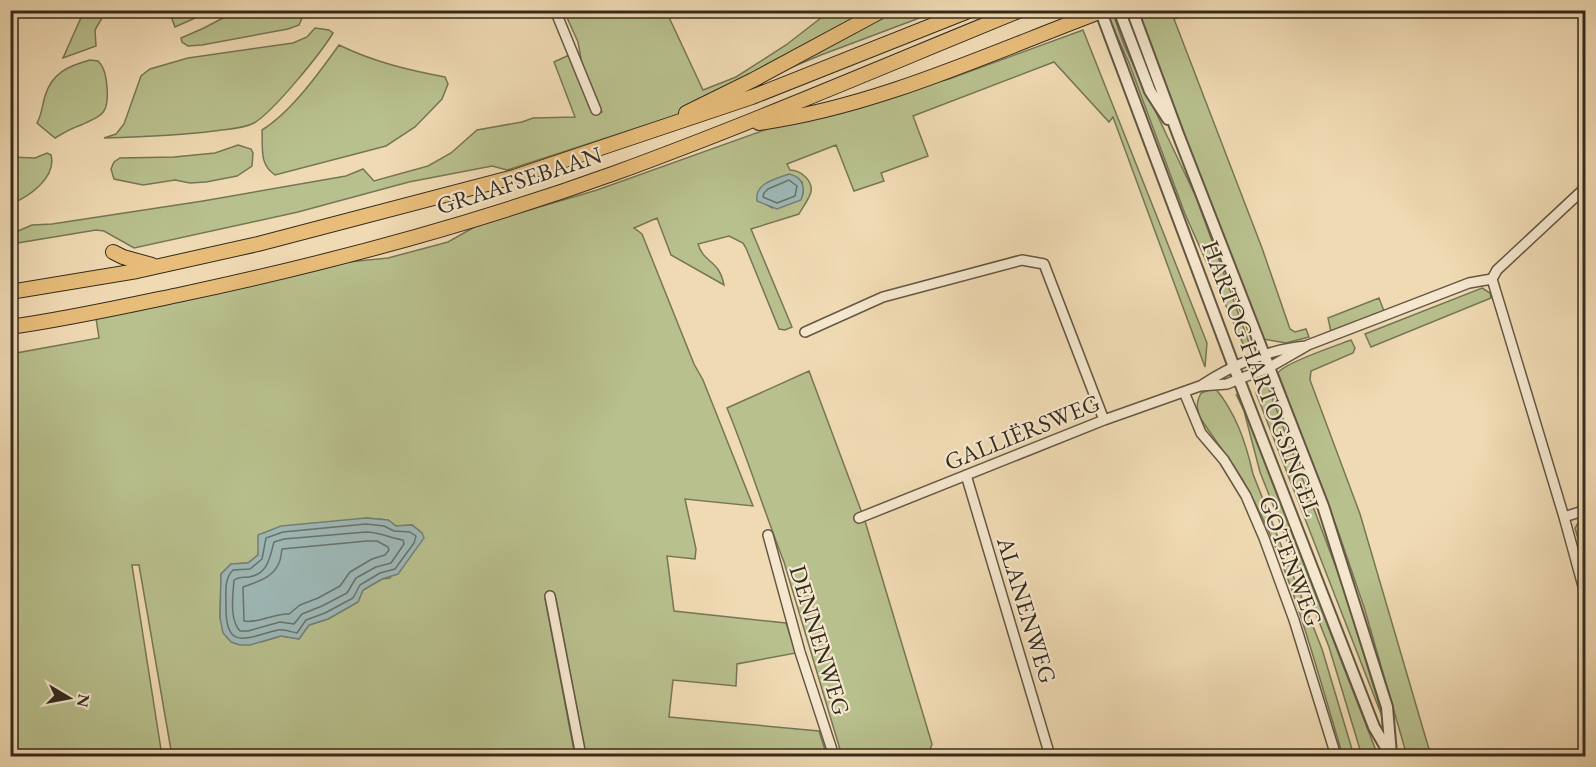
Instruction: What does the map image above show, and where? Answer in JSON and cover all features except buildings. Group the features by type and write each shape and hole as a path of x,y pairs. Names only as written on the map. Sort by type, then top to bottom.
{"main road":[{"path":"655,130 883,10"},
{"name":"GRAAFSEBAAN","path":"10,292 157,266 309,231 514,177 782,86 971,10"},
{"name":"GRAAFSEBAAN","path":"10,327 231,284 425,235 603,177 739,126 1021,10"},
{"path":"739,126 783,120 827,110 917,83 1103,11"},
{"path":"113,252 133,261 157,266"}],"street":[{"path":"555,10 596,110"},
{"name":"HARTOG HARTOGSINGEL","path":"1119,10 1150,91 1178,134"},
{"name":"HARTOG HARTOGSINGEL","path":"1132,10 1323,506 1387,707 1391,756"},
{"path":"1582,10 1586,18"},
{"name":"HARTOG HARTOGSINGEL","path":"1103,11 1239,379 1374,728 1391,756"},
{"path":"1586,187 1497,270 1492,279 1586,597"},
{"path":"806,332 883,297 1022,260 1044,264 1104,420"},
{"name":"GALLIËRSWEG","path":"1200,386 1227,384 1268,368 1308,345 1469,283 1492,279"},
{"name":"GALLIËRSWEG","path":"859,518 1104,420 1200,386 1234,366 1290,347 1308,345"},
{"name":"GOTENWEG","path":"1184,392 1201,433 1230,469 1264,538 1294,620 1336,756"},
{"name":"ALANENWEG","path":"966,475 1050,756"},
{"path":"1564,517 1586,510"},
{"name":"DENNENWEG","path":"768,535 800,652 834,756"},
{"path":"550,596 581,756"}],"green space":[{"path":"169,10 211,11 175,27"},
{"path":"84,11 106,11 95,30 96,46 63,58"},
{"path":"236,11 303,11 304,14 299,25 288,29 202,45 188,46 182,42 181,38"},
{"path":"564,11 666,11 703,90 736,77 786,45 830,11 938,11 821,55 680,114 507,170 492,166 409,182 298,212 134,248 104,231 96,230 11,244 11,234 32,225 203,201 346,176 363,169 374,181 428,166 451,153 477,130 533,118 575,117 554,62 569,55 594,114 602,112 582,64 578,42"},
{"path":"1112,11 1124,45 1196,197 1252,351 1244,346 1185,214 1129,63 1107,14"},
{"path":"1152,11 1193,11 1174,19 1262,248 1290,329 1295,332 1306,329 1309,337 1286,343 1263,339 1140,19"},
{"path":"315,28 329,30 333,33 296,81 273,107 254,123 240,128 200,133 104,138 116,134 124,124 141,76 150,69 188,58 293,43 307,37"},
{"path":"1083,30 1207,343 1205,367 1113,117 1109,122 1054,62 913,116 928,156 881,173 884,181 854,191 836,145 787,164 790,170 802,174 808,180 811,192 807,200 799,214 751,229 792,327 785,330 779,329 743,243 729,236 698,244 704,255 719,270 724,285 671,255 657,218 634,228 642,234 753,506 685,499 696,549 695,559 667,556 674,611 786,623 796,653 737,664 736,686 673,680 669,717 819,731 827,756 586,756 556,599 545,598 575,756 172,756 139,565 132,565 162,756 11,756 11,354 99,338 96,318 348,262 388,258 448,242 478,225 597,190 790,121 949,79","holes":["802,182 803,194 772,208 767,205","366,518 388,520 396,526 412,525 422,533 390,578 382,579 363,590 358,602 328,619 309,625 299,639 281,636 261,642 220,618 221,574 231,564 248,563 258,555 259,547"]},
{"path":"339,45 391,65 445,77 448,84 442,99 415,127 386,146 275,175 264,161 262,130 294,103"},
{"path":"90,60 98,61 105,73 107,103 105,108 95,119 55,138 37,123 48,88 62,72"},
{"path":"238,145 251,149 252,166 237,176 206,182 190,183 175,180 143,185 114,179 111,169 114,162 120,158 174,157 215,153"},
{"path":"47,153 51,155 52,163 45,179 40,186 11,204 11,157 35,158"},
{"path":"1482,288 1490,293 1491,298 1371,347 1365,334"},
{"path":"1379,298 1384,311 1331,332 1328,318"},
{"path":"1351,340 1355,348 1353,353 1311,371 1310,380 1360,514 1431,756 1407,756 1364,607 1338,531 1278,373 1300,359"},
{"path":"809,371 865,521 932,744 928,756 842,756 784,562 727,408"},
{"path":"1259,382 1264,382 1268,387 1343,586 1385,724 1256,393"},
{"path":"1215,388 1234,418 1253,474 1322,649 1354,756 1343,756 1301,617 1262,516 1240,476 1199,415 1197,406 1201,393"},
{"path":"1236,394 1248,413 1378,756 1362,756 1329,647 1260,472 1244,411"},
{"path":"1585,519 1585,564 1575,528"}],"water":[{"path":"789,174 794,175 802,184 801,200 777,209 757,201 757,195 762,186"},
{"path":"366,518 388,520 396,526 412,525 422,533 424,538 398,574 382,579 363,590 358,602 328,619 309,625 299,639 281,636 250,645 240,645 231,642 223,633 220,618 221,574 231,564 248,563 258,555 258,535 281,526"}]}
